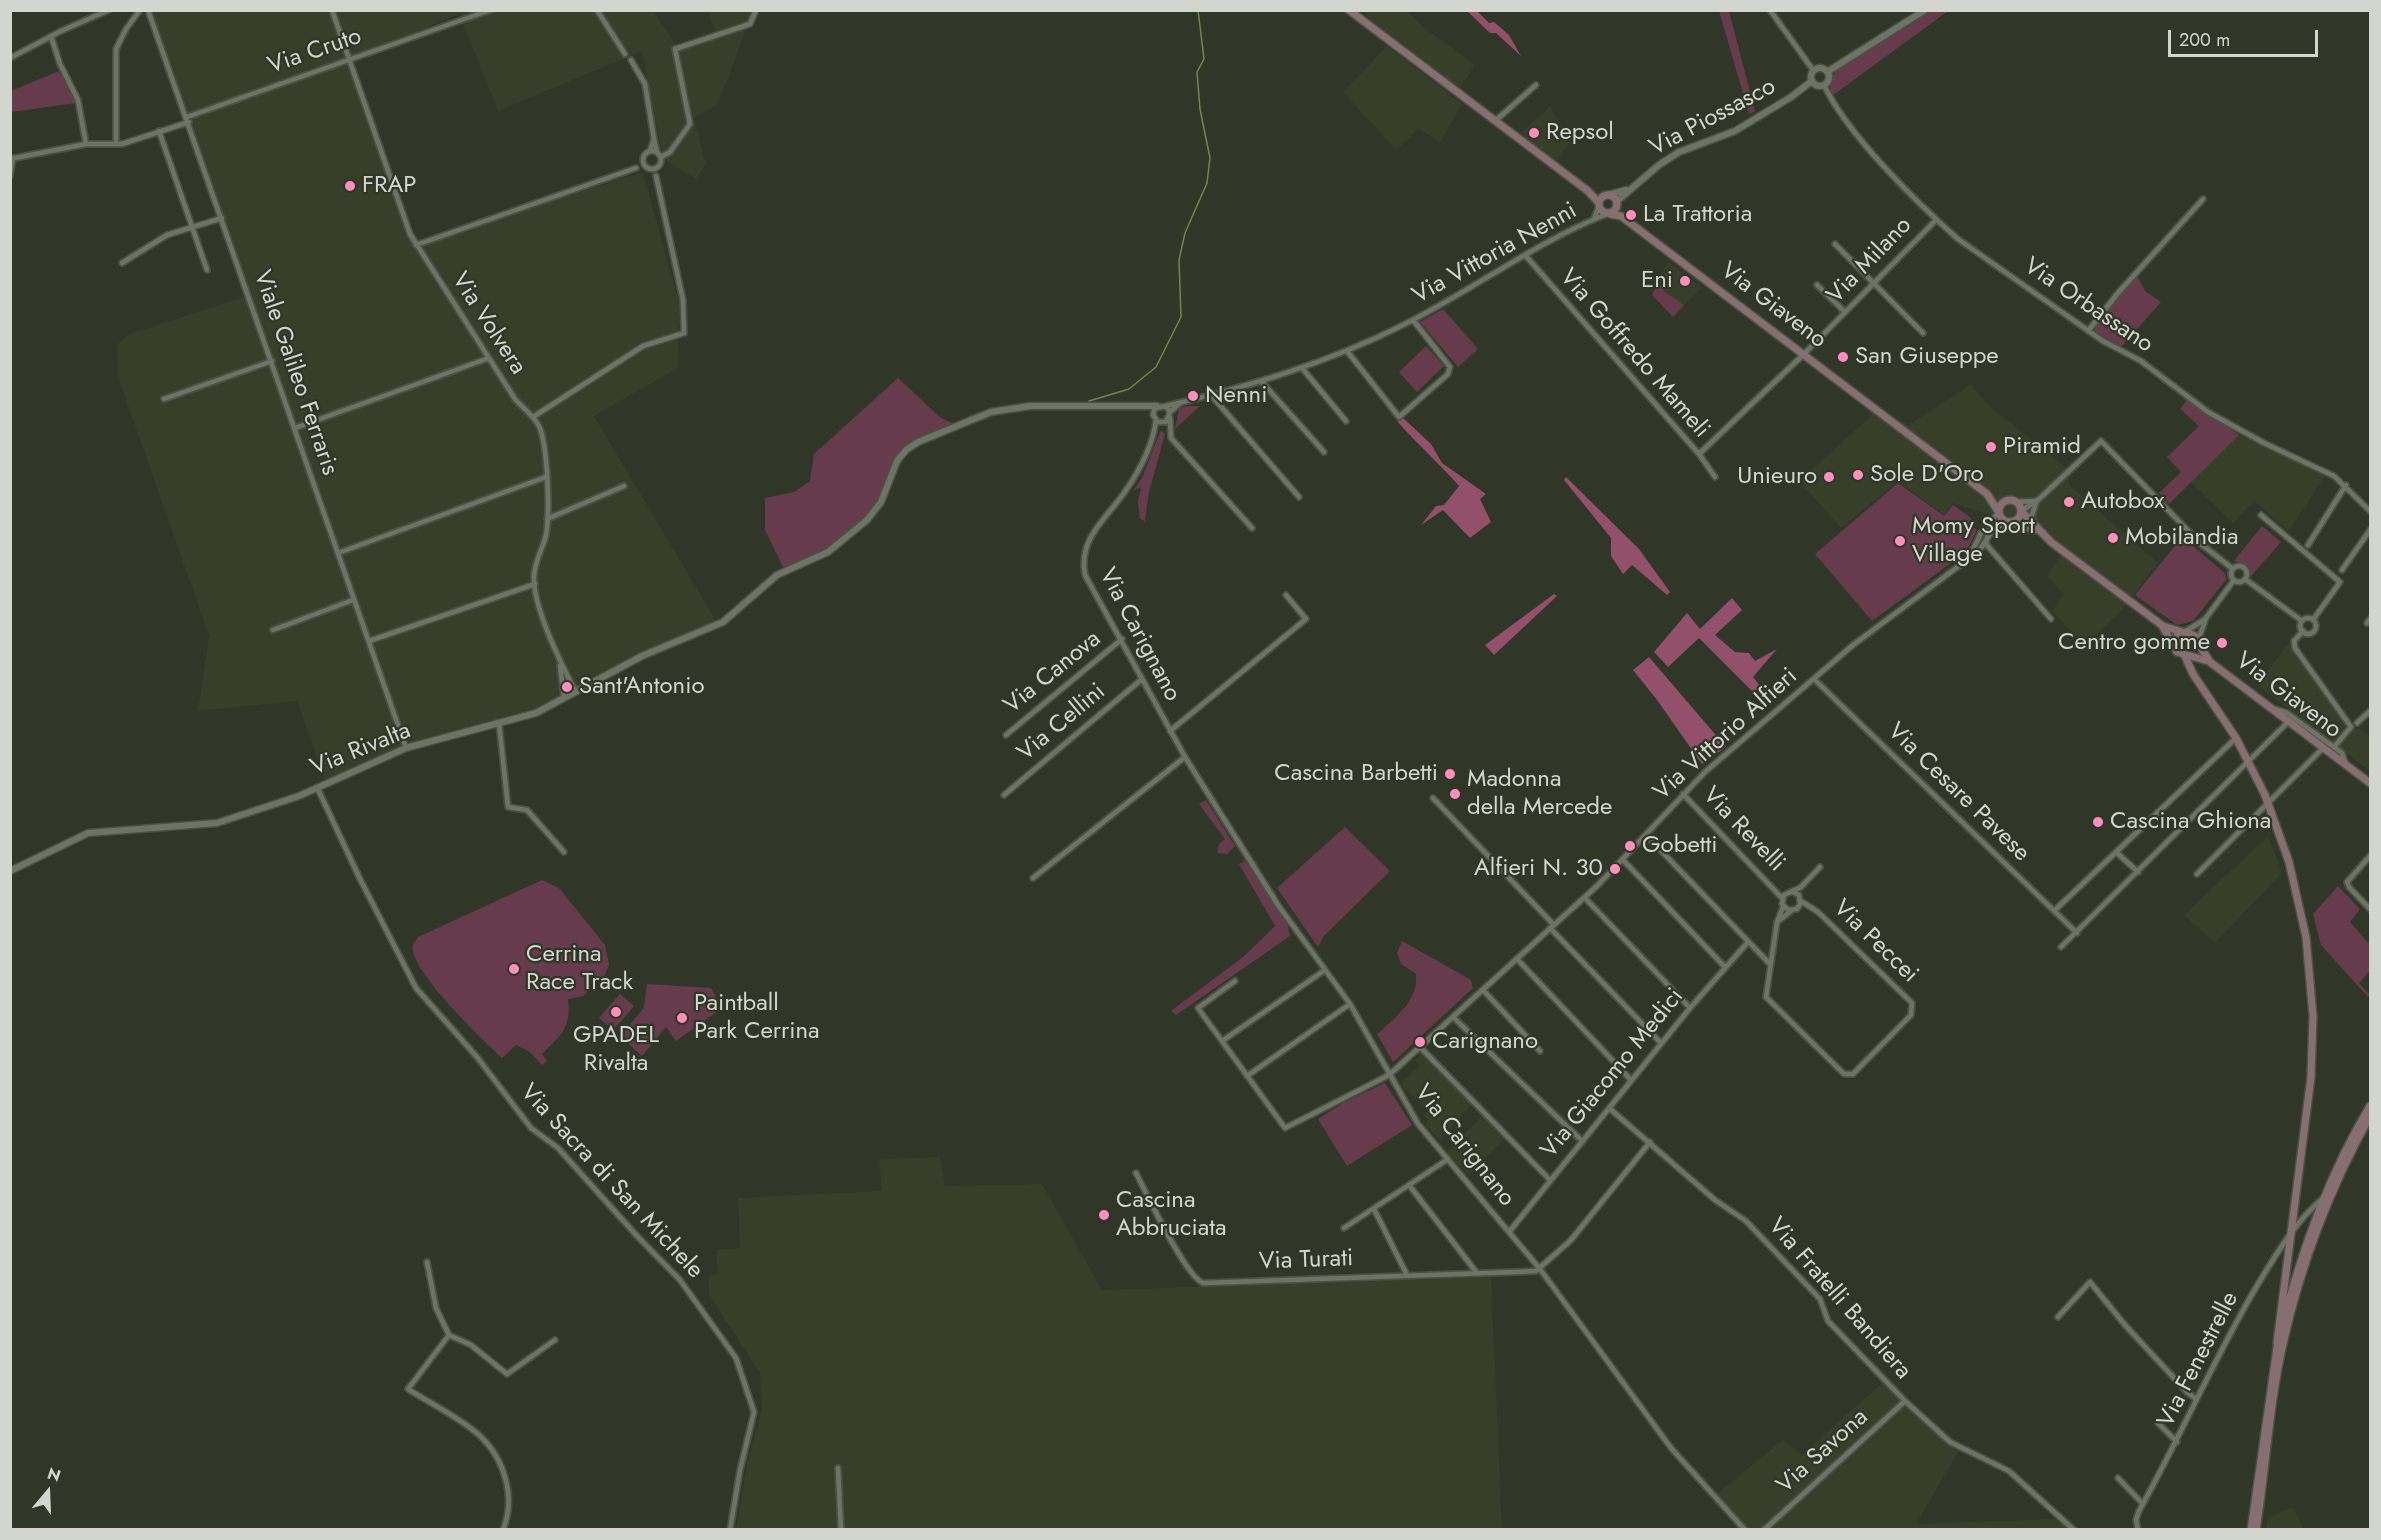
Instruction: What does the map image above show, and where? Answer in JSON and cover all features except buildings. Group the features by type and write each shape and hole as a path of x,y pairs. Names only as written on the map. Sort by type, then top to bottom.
{"main road":[{"path":"1349,10 1588,190 1602,200 1617,204"},
{"path":"1602,200 1609,214 1617,204"},
{"path":"1617,204 1621,216"},
{"name":"Via Giaveno","path":"1609,214 1621,216 1987,494 2016,502 2021,511 2051,541"},
{"name":"Via Giaveno","path":"1987,494 1998,512 2009,522 2024,525 2051,541 2163,626 2192,634 2210,662 2370,783"},
{"path":"1998,512 2000,505 2007,500"},
{"path":"2009,522 2019,518 2021,511"},
{"name":"Via Giaveno","path":"2163,626 2177,652 2210,662"},
{"path":"2174,645 2175,639 2182,633"},
{"path":"2198,643 2196,651 2186,656 2193,674 2249,761 2268,803 2297,891 2306,938 2313,999 2311,1077 2251,1530"},
{"path":"2277,1343 2295,1273 2322,1200 2370,1106"},
{"path":"2256,1530 2276,1377 2300,1275 2327,1202 2370,1116"}],"street":[{"path":"116,142 116,49 126,29 141,10"},
{"name":"Viale Galileo Ferraris","path":"148,10 406,748"},
{"name":"Via Volvera","path":"332,10 402,213 416,245 515,399 533,417 544,441 547,459 546,536 534,573 535,584 540,607 559,660 575,691"},
{"name":"Via Cruto","path":"12,158 86,144 116,142 122,144 349,59 490,10"},
{"path":"597,10 625,54"},
{"path":"650,151 659,155 670,152 690,124 675,49 750,24 756,10"},
{"path":"1770,10 1813,70 1820,67 1827,72 1829,77 1824,85"},
{"path":"1827,72 1925,10"},
{"path":"10,58 105,11"},
{"path":"51,36 60,64 78,100 86,144"},
{"path":"631,60 645,84 654,140 659,155"},
{"name":"Via Piossasco","path":"1602,200 1631,187 1679,152 1735,131 1791,97 1812,81 1813,70"},
{"name":"Via Piossasco","path":"1812,81 1819,86 1824,85"},
{"path":"1495,121 1536,85"},
{"name":"Via Orbassano","path":"1824,85 1843,117 1936,220 1958,239 2088,331 2141,361 2208,412 2264,443 2323,469 2346,485 2370,511"},
{"path":"159,131 207,270"},
{"path":"636,168 650,151 654,140"},
{"path":"651,168 659,155"},
{"path":"10,175 12,158"},
{"path":"533,417 643,346 684,333 683,300 656,176 643,159"},
{"path":"416,245 636,168 651,168"},
{"name":"Via Piossasco","path":"1617,204 1631,187"},
{"name":"Via Vittoria Nenni","path":"1594,219 1602,200"},
{"path":"2088,331 2118,293 2203,200"},
{"name":"Via Vittoria Nenni","path":"1156,408 1261,381 1347,351 1413,320 1526,255 1594,219 1609,214"},
{"path":"122,263 167,235 222,218"},
{"name":"Via Milano","path":"1698,454 1804,354 1936,220"},
{"path":"1835,244 1923,333"},
{"name":"Via Goffredo Mameli","path":"1526,255 1698,454 1715,477"},
{"path":"1817,285 1845,312"},
{"name":"Via Vittoria Nenni","path":"1347,351 1399,417 1448,374 1450,367 1413,320"},
{"path":"295,428 489,358"},
{"path":"164,399 272,361"},
{"path":"1302,368 1346,421"},
{"path":"1261,381 1324,452"},
{"path":"1211,395 1299,496"},
{"name":"Via Vittoria Nenni","path":"1160,422 1170,415 1180,403"},
{"name":"Via Rivalta","path":"10,871 88,833 217,823 317,787 406,748 536,713 642,656 716,627 777,575 828,552 867,519 881,502 897,461 918,442 1006,408 1144,405 1156,408"},
{"path":"1166,406 1170,415 1168,429 1171,438 1252,528"},
{"path":"1156,408 1160,422 1168,429"},
{"name":"Via Carignano","path":"1160,422 1138,470 1123,495 1090,536 1082,561 1085,575 1185,757 1278,904 1350,1004 1418,1124 1540,1269 1671,1448 1745,1530"},
{"path":"2021,511 2038,500 2101,441 2201,544 2233,569"},
{"path":"338,553 546,477"},
{"path":"2308,545 2346,485"},
{"path":"547,519 624,486"},
{"path":"2016,502 2038,500"},
{"name":"Via Giaveno","path":"2038,500 2032,518 2051,541"},
{"name":"Via Vittorio Alfieri","path":"1986,544 1989,527 1998,512"},
{"path":"2261,515 2340,582 2313,620 2314,630 2308,633 2302,631"},
{"name":"Via Vittorio Alfieri","path":"1247,1076 1285,1128 1389,1075 1585,898 1705,772 1853,645 1969,558 1986,544 1992,531 2009,522"},
{"name":"Via Vittorio Alfieri","path":"1969,558 1981,533 1989,527"},
{"path":"2342,570 2370,530"},
{"path":"1986,544 2050,619"},
{"path":"2233,569 2238,566 2244,568 2245,579 2302,621"},
{"path":"2233,569 2234,580"},
{"path":"2234,580 2245,579"},
{"path":"2198,643 2206,618 2234,580"},
{"path":"369,641 535,584"},
{"name":"Via Carignano","path":"1170,731 1306,620 1286,595"},
{"path":"273,630 353,600"},
{"path":"2182,633 2206,618"},
{"path":"2302,621 2307,618 2313,620"},
{"path":"2302,621 2302,631 2294,641 2295,648 2351,727 2334,747"},
{"name":"Via Canova","path":"1006,735 1122,639"},
{"name":"Via Volvera","path":"559,660 564,697"},
{"name":"Via Cellini","path":"1004,795 1142,679"},
{"name":"Via Cesare Pavese","path":"1814,679 2077,933"},
{"path":"2273,709 2287,713 2342,753 2346,765"},
{"path":"2357,723 2370,711"},
{"path":"2061,947 2289,721"},
{"path":"499,723 508,807 527,810 564,852"},
{"path":"2054,911 2236,738"},
{"path":"2198,874 2323,748"},
{"path":"1033,878 1185,757"},
{"name":"Via Sacra di San Michele","path":"317,787 360,879 416,988 477,1057 531,1128 558,1148 680,1280 736,1359 754,1412 730,1530"},
{"name":"Via Revelli","path":"1683,794 1784,896"},
{"path":"1433,798 1661,1043"},
{"path":"1646,835 1769,963"},
{"path":"2116,852 2138,872"},
{"path":"2370,856 2347,882 2370,909"},
{"path":"1623,860 1725,967"},
{"name":"Via Peccei","path":"1793,892 1820,867"},
{"name":"Via Peccei","path":"1799,895 1801,887"},
{"name":"Via Revelli","path":"1784,896 1793,892 1799,895 1801,901"},
{"name":"Via Revelli","path":"1784,896 1783,907 1791,911"},
{"path":"1585,898 1690,1008"},
{"path":"1791,911 1799,907 1801,901"},
{"name":"Via Peccei","path":"1783,907 1777,922 1769,963 1766,997 1844,1074 1853,1074 1911,1015 1912,1003 1810,906 1801,901"},
{"name":"Via Peccei","path":"1799,907 1810,906"},
{"name":"Via Peccei","path":"1777,922 1791,911"},
{"name":"Via Giacomo Medici","path":"1509,1232 1581,1140 1748,942"},
{"path":"1517,959 1631,1080"},
{"path":"1222,1041 1325,970"},
{"path":"1235,981 1198,1008 1247,1076 1350,1004"},
{"path":"1483,990 1540,1051"},
{"path":"1453,1017 1581,1140"},
{"path":"1421,1048 1550,1180"},
{"name":"Via Fratelli Bandiera","path":"1609,1108 1715,1200 1746,1221 1820,1299 1828,1322 1905,1401 1950,1442 2008,1471 2074,1530"},
{"path":"1540,1269 1571,1240 1650,1142"},
{"path":"1344,1228 1448,1159"},
{"name":"Via Turati","path":"1136,1173 1172,1241 1198,1281 1540,1269"},
{"path":"1408,1185 1477,1273"},
{"name":"Via Fenestrelle","path":"2139,1530 2136,1520 2143,1504 2177,1442 2235,1323 2290,1235 2322,1200"},
{"path":"1374,1209 1407,1275"},
{"path":"427,1262 436,1308 449,1335 471,1345 507,1374 555,1340"},
{"path":"2058,1317 2090,1282 2125,1325 2196,1399"},
{"path":"449,1335 408,1389 480,1436 497,1461 508,1484 509,1508 504,1530"},
{"name":"Via Savona","path":"1764,1530 1905,1401"},
{"path":"2158,1423 2177,1442"},
{"path":"838,1468 841,1530"},
{"path":"2118,1478 2143,1504"}],"shaded area":[{"path":"1367,10 1407,11 1423,27 1475,65 1460,88 1364,14"},
{"path":"148,11 653,11 677,47 715,32 709,11 753,11 718,104 694,118 706,164 696,179 663,159 642,51 498,111 459,14 349,59 416,245 643,172 679,304 678,368 594,416 716,621 519,719 406,748 326,782 297,701 198,711 209,636 118,377 117,345 127,335 249,295"},
{"path":"1467,11 1477,11 1489,23 1494,22 1509,35 1521,56 1496,33 1490,33"},
{"path":"1719,11 1729,11 1755,111 1749,114"},
{"path":"1929,11 1948,11 1832,96 1831,79 1841,65"},
{"path":"1387,46 1462,104 1440,143 1419,128 1396,150 1343,92"},
{"path":"59,71 76,103 11,112 11,91"},
{"path":"1550,106 1570,141 1555,162 1520,134"},
{"path":"1668,262 1702,287 1684,305 1665,292 1658,282"},
{"path":"2137,276 2145,291 2161,302 2121,347 2095,331 2095,325"},
{"path":"1658,282 1665,292 1684,305 1673,317 1652,295"},
{"path":"1443,309 1478,349 1458,367 1420,322"},
{"path":"1426,346 1444,366 1417,392 1399,372"},
{"path":"898,378 941,418 957,425 908,444 896,456 877,503 870,514 849,535 809,558 783,567 765,530 765,498 794,492 810,481 814,454"},
{"path":"1971,384 1988,405 2066,468 2070,486 2158,563 2124,608 2084,646 2052,611 2064,595 2047,576 2063,551 2024,525 1952,503 1944,515 1898,481 1841,528 1799,481 1866,421 1876,409 1909,425"},
{"path":"2187,400 2239,435 2169,504 2159,493 2181,472 2167,457 2199,426 2180,409"},
{"path":"1186,406 1200,406 1175,429 1179,409"},
{"path":"1402,417 1431,444 1442,463 1486,494 1480,499 1491,522 1470,538 1443,510 1421,525 1436,506 1444,505 1459,486 1397,421"},
{"path":"1161,430 1165,434 1149,492 1145,521 1140,519 1138,501 1141,487 1133,491 1142,478"},
{"path":"2239,435 2274,452 2286,453 2327,473 2288,531 2254,501 2233,523 2191,482"},
{"path":"1566,477 1639,549 1670,592 1667,595 1632,565 1623,574 1611,556 1611,538 1564,480"},
{"name":"Momy Sport Village","path":"1898,483 1944,516 1953,505 1971,518 1972,526 1977,530 1966,552 1872,621 1815,554"},
{"path":"2262,526 2281,542 2251,576 2246,565 2234,561"},
{"path":"2182,537 2225,573 2226,580 2193,621 2177,625 2135,595"},
{"path":"1554,594 1557,596 1494,655 1485,645"},
{"path":"1732,598 1742,610 1715,635 1735,652 1749,653 1755,661 1777,649 1753,677 1773,703 1765,704 1699,638 1668,667 1654,652 1687,613 1700,629"},
{"path":"2289,643 2351,729 2361,729 2370,738 2370,771 2257,685"},
{"path":"1649,657 1726,747 1702,764 1633,670"},
{"path":"1206,800 1235,846 1227,854 1217,853 1219,844 1225,839 1199,804"},
{"path":"1345,827 1390,871 1323,937 1318,947 1277,888"},
{"path":"2268,836 2282,873 2215,943 2184,915"},
{"path":"1245,861 1287,922 1290,936 1176,1015 1171,1011 1243,957 1275,926 1239,864"},
{"name":"Cerrina Race Track","path":"542,880 559,888 605,945 609,965 604,976 583,996 568,999 568,1017 564,1030 542,1054 547,1061 542,1065 530,1052 516,1045 502,1058 464,1021 434,986 414,956 413,945 418,937"},
{"path":"2338,886 2360,909 2350,922 2370,945 2370,971 2359,983 2370,995 2368,997 2321,945 2313,914"},
{"path":"1402,941 1471,980 1473,988 1393,1062 1377,1034 1404,1008 1414,992 1416,974 1401,964 1397,953"},
{"name":"Paintball Park Cerrina","path":"647,984 711,988 722,1008 676,1041 666,1027 642,1056 620,1036 644,1008"},
{"name":"GPADEL Rivalta","path":"620,994 634,1006 613,1030 599,1018"},
{"path":"1422,1053 1472,1104 1439,1140 1425,1124 1428,1120 1424,1115 1428,1111 1400,1084 1420,1066 1415,1060"},
{"path":"1385,1083 1412,1125 1347,1166 1318,1119 1345,1102"},
{"path":"1482,1116 1505,1138 1468,1175 1447,1152"},
{"path":"940,1157 945,1186 1042,1184 1102,1290 1491,1277 1502,1529 736,1529 747,1465 762,1409 760,1373 709,1294 709,1277 718,1273 716,1250 740,1248 738,1198 882,1191 879,1159"},
{"path":"1884,1381 1958,1452 1916,1524 2054,1519 2071,1529 1745,1529 1713,1497 1783,1440 1802,1455"},
{"path":"2293,1507 2303,1529 2266,1529 2268,1518"}],"waterway":[{"path":"1089,401 1129,389 1156,367 1181,317 1179,260 1185,233 1207,183 1210,158 1200,109 1197,72 1204,59 1198,10"}],"place":[{"name":"Repsol","path":"1534,133"},
{"name":"FRAP","path":"350,186"},
{"name":"La Trattoria","path":"1631,215"},
{"name":"Eni","path":"1685,281"},
{"name":"San Giuseppe","path":"1843,357"},
{"name":"Nenni","path":"1193,396"},
{"name":"Piramid","path":"1991,447"},
{"name":"Sole D'Oro","path":"1858,475"},
{"name":"Unieuro","path":"1829,477"},
{"name":"Autobox","path":"2069,502"},
{"name":"Mobilandia","path":"2113,538"},
{"name":"Momy Sport Village","path":"1900,541"},
{"name":"Centro gomme","path":"2222,643"},
{"name":"Sant'Antonio","path":"567,687"},
{"name":"Cascina Barbetti","path":"1450,774"},
{"name":"Madonna della Mercede","path":"1455,794"},
{"name":"Cascina Ghiona","path":"2098,822"},
{"name":"Gobetti","path":"1630,846"},
{"name":"Alfieri N. 30","path":"1615,869"},
{"name":"Cerrina Race Track","path":"514,969"},
{"name":"GPADEL Rivalta","path":"616,1012"},
{"name":"Paintball Park Cerrina","path":"682,1018"},
{"name":"Carignano","path":"1420,1042"},
{"name":"Cascina Abbruciata","path":"1104,1215"}]}
